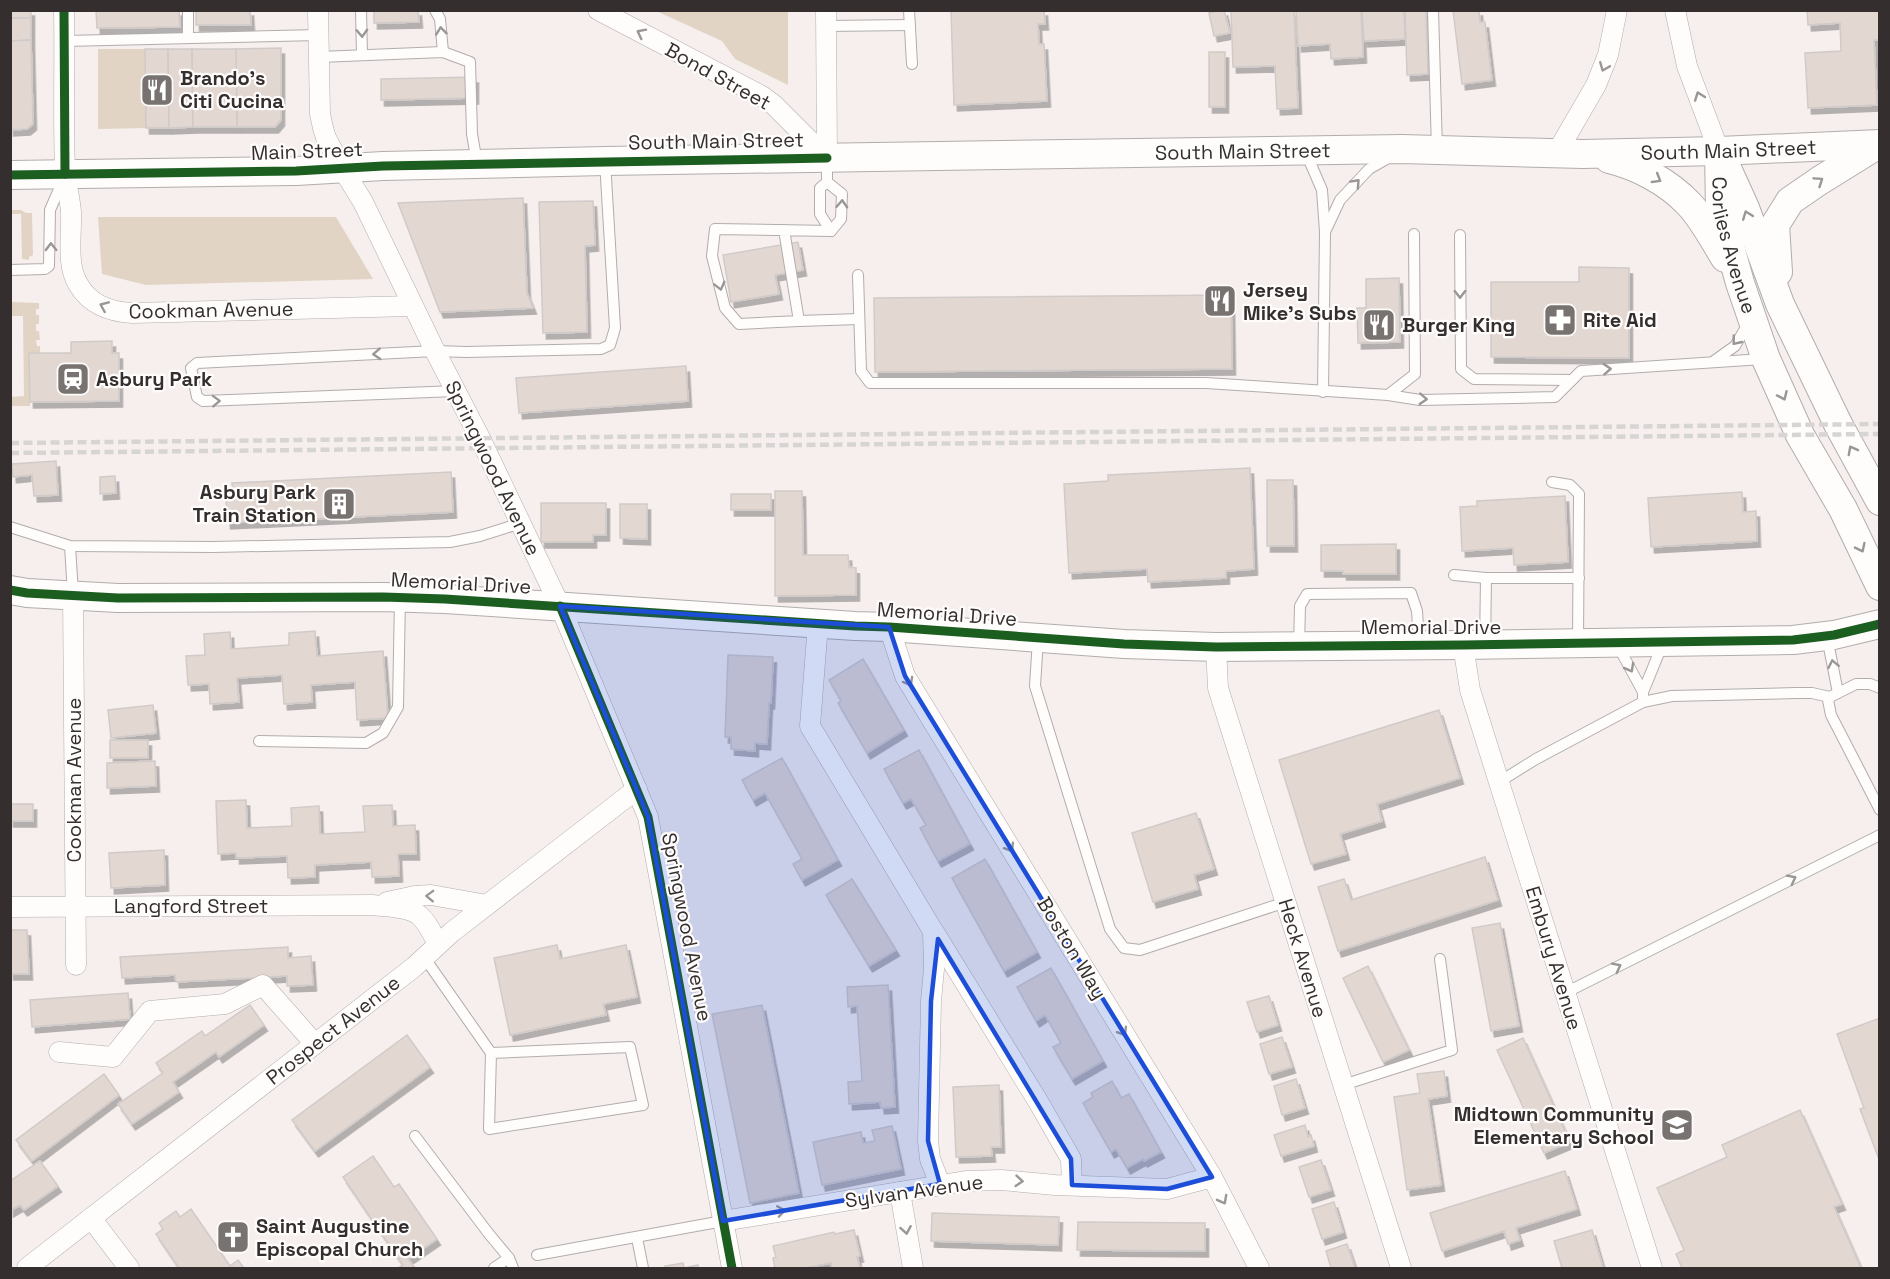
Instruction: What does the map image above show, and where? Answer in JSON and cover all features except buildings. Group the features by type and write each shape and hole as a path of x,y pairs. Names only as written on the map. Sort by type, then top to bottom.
{"main road":[{"name":"South Main Street","path":"605,161 825,176 1305,150 1402,149 1569,154 1719,151 1879,144"},
{"path":"1780,304 1775,225 1790,201 1819,180 1879,144"},
{"name":"Corlies Avenue","path":"1719,151 1720,211 1740,283 1766,359 1800,435 1843,509 1880,586"},
{"name":"Corlies Avenue","path":"1719,151 1745,208 1780,304 1838,424 1880,501"},
{"path":"1569,154 1615,161 1648,174 1671,187 1690,205 1740,283"},
{"name":"Main Street","path":"10,174 296,171 477,163 605,161"},
{"name":"Memorial Drive","path":"10,590 118,598 400,597 1124,644 1216,647 1793,640 1827,636 1880,624"}],"street":[{"name":"Cookman Avenue","path":"64,10 65,174 71,210 73,275 76,283 86,295 107,309 132,313 413,306"},
{"name":"Springwood Avenue","path":"318,10 320,114 326,138 363,202 560,606 648,817 732,1269"},
{"name":"Bond Street","path":"598,10 762,96 774,105 825,176"},
{"path":"1569,154 1608,55 1617,10"},
{"path":"1675,10 1687,66 1719,151"},
{"path":"825,176 826,18"},
{"name":"Cookman Avenue","path":"73,594 76,965"},
{"path":"818,624 810,726 1071,1159 1072,1185"},
{"name":"Boston Way","path":"889,627 905,676 1212,1177 1259,1269"},
{"name":"Embury Avenue","path":"1474,645 1470,690 1652,1269"},
{"name":"Heck Avenue","path":"1216,647 1218,688 1401,1269"},
{"name":"Prospect Avenue","path":"27,1269 636,789"},
{"name":"Langford Street","path":"372,905 431,895 487,905"},
{"name":"Langford Street","path":"10,908 372,905 410,910 417,914 423,918 438,944"},
{"path":"933,931 934,969 931,1001 928,1141 930,1159 940,1184"},
{"path":"59,1052 113,1057 150,1011 225,1004 263,985 315,1044"},
{"name":"Sylvan Avenue","path":"723,1221 966,1181 1001,1180 1167,1189 1212,1177"},
{"path":"900,1192 913,1269"},
{"path":"91,1218 129,1269"}],"lane":[{"path":"188,10 188,38"},
{"path":"361,10 362,55"},
{"path":"435,10 440,19 443,52"},
{"path":"909,10 912,64"},
{"path":"1433,10 1437,150"},
{"path":"826,18 910,25"},
{"path":"64,41 319,35"},
{"path":"319,57 443,52 470,62 472,134 477,163"},
{"path":"1325,232 1340,201 1347,193 1370,169 1402,149"},
{"path":"1305,150 1322,190 1325,232 1323,392"},
{"path":"456,392 203,401 197,397 191,368 197,363 435,351 601,349 610,345 615,328 605,161"},
{"path":"10,270 45,269 49,266 51,260 50,210 65,174"},
{"path":"825,176 842,194 841,219 831,231"},
{"path":"825,176 820,214 831,231"},
{"path":"831,231 715,229 712,256 725,308 740,324 859,319"},
{"path":"784,230 800,321"},
{"path":"1388,395 1415,374 1414,234"},
{"path":"1460,235 1461,369 1473,379 1572,380"},
{"path":"858,275 861,371 870,383 1206,383 1388,395 1420,400 1555,397 1581,371 1766,359"},
{"path":"1714,361 1735,346 1752,316"},
{"path":"1552,482 1570,485 1579,494 1578,644"},
{"path":"10,527 70,546 213,547 450,542 521,524"},
{"path":"70,546 73,594"},
{"path":"1454,575 1486,578 1579,578"},
{"path":"1474,645 1486,578"},
{"path":"1299,646 1300,606 1307,594 1349,593 1412,593 1417,611 1419,645"},
{"path":"259,741 366,742 383,733 398,707 400,597"},
{"path":"1827,636 1834,695"},
{"path":"1038,638 1035,686 1110,929 1124,948 1140,951 1286,903"},
{"path":"1643,697 1663,642"},
{"path":"1616,643 1643,697"},
{"path":"1880,688 1870,684 1856,684 1828,700 1831,715 1880,810"},
{"path":"1499,782 1643,697 1774,693 1834,695"},
{"path":"1565,993 1878,836"},
{"path":"424,957 491,1053 489,1129 643,1105 630,1047 491,1053"},
{"path":"1343,1084 1452,1050 1440,959"},
{"path":"415,1136 511,1263 494,1269"},
{"path":"537,1256 723,1221"},
{"path":"637,1238 643,1269"}],"highlighted area":[{"path":"560,606 889,627 905,676 1212,1177 1167,1189 1072,1185 1071,1159 938,939 931,1001 928,1141 940,1184 723,1221 648,817"}],"shaded area":[{"path":"656,11 788,11 788,85 735,59 722,41"},
{"path":"98,49 145,49 146,128 98,129"},
{"path":"10,210 32,213 33,255 29,257 29,260 22,259 21,214 11,214"},
{"path":"98,217 336,217 373,279 146,285 102,274"},
{"path":"11,302 39,303 39,309 36,309 39,324 36,324 36,331 39,331 40,340 36,340 37,346 40,346 40,353 29,354 30,406 11,406 10,397 24,396 23,316 11,316"}],"railway":[{"path":"10,443 1880,424"},
{"path":"10,453 1880,434"}],"cycle path":[{"path":"64,10 65,174"},
{"path":"10,175 296,171 383,166 827,158"},
{"path":"10,590 118,598 383,597 445,599 1124,644 1216,647 1793,640 1834,635 1880,624"},
{"path":"560,606 648,817 732,1268"}],"place":[{"name":"Brando's Citi Cucina","path":"157,90"},
{"name":"Jersey Mike's Subs","path":"1220,301"},
{"name":"Rite Aid","path":"1560,320"},
{"name":"Burger King","path":"1379,325"},
{"name":"Asbury Park","path":"73,379"},
{"name":"Asbury Park Train Station","path":"339,504"},
{"name":"Midtown Community Elementary School","path":"1677,1125"},
{"name":"Saint Augustine Episcopal Church","path":"233,1237"}]}
